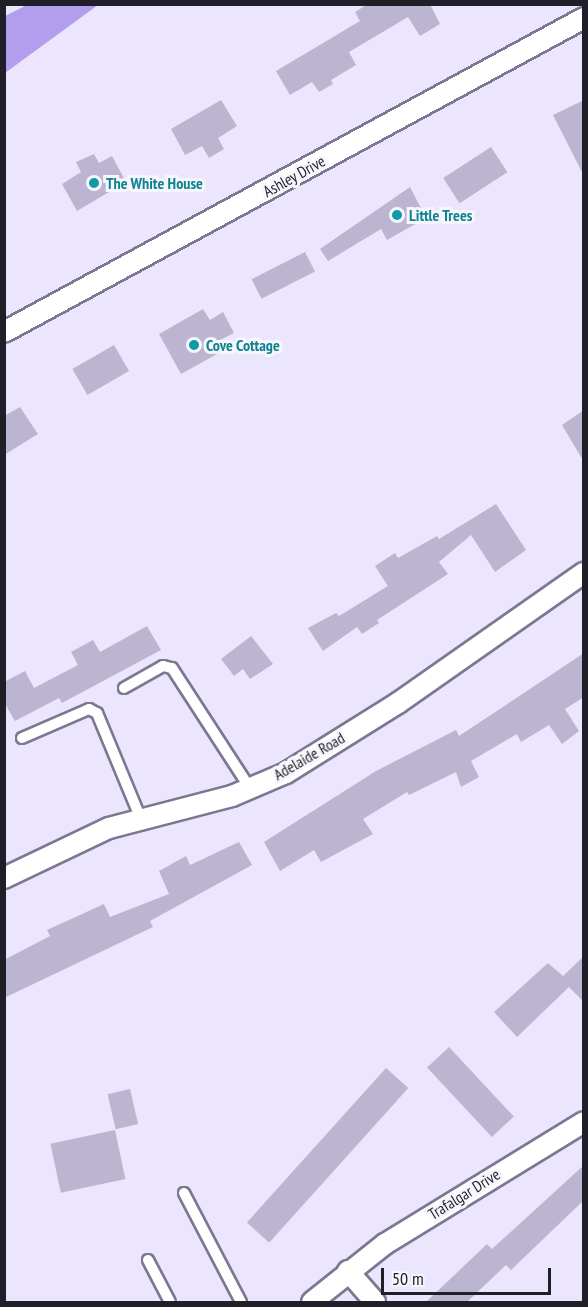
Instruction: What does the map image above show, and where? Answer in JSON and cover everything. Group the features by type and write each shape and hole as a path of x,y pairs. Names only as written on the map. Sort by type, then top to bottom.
{"street":[{"name":"Ashley Drive","path":"4,332 584,18"},
{"name":"Adelaide Road","path":"4,878 109,828 250,788 286,773 398,703 584,573"},
{"name":"Trafalgar Drive","path":"312,1302 348,1271 584,1122"},
{"path":"348,1271 375,1302"}],"lane":[{"path":"124,688 163,666 172,668 250,788"},
{"path":"22,738 89,709 97,713 141,819"},
{"path":"184,1193 241,1302"},
{"path":"148,1260 170,1302"}],"shaded area":[{"path":"27,5 98,5 5,73 5,16"}],"building":[{"path":"368,4 430,4 440,24 420,36 408,17 349,52 356,65 331,80 333,84 319,92 312,82 290,95 276,71 360,21 355,12"},
{"path":"221,100 237,126 218,138 224,149 209,158 202,146 185,155 171,129"},
{"path":"584,100 584,176 553,115"},
{"path":"491,147 507,172 460,203 443,178"},
{"name":"The White House","path":"94,154 99,163 112,156 126,182 77,211 62,184 81,172 76,162"},
{"name":"Little Trees","path":"410,187 426,218 387,240 381,229 328,261 320,249"},
{"path":"305,252 315,272 262,299 252,279"},
{"name":"Cove Cottage","path":"203,309 210,320 223,312 234,333 220,340 226,349 181,374 159,334"},
{"path":"114,345 129,371 87,395 72,369"},
{"path":"20,407 38,434 4,455 4,416"},
{"path":"584,410 584,462 562,425"},
{"path":"496,504 526,550 495,572 471,535 439,562 448,574 377,620 379,623 362,634 357,627 323,651 308,628 336,613 339,616 388,586 375,566 395,553 398,558 437,536 439,539"},
{"path":"147,626 161,650 62,703 59,698 15,721 4,702 4,682 25,671 34,688 78,665 71,652 93,640 100,652"},
{"path":"251,636 273,664 250,679 243,669 234,676 221,659"},
{"path":"584,653 584,697 565,709 579,731 562,744 549,725 521,742 517,734 471,761 479,777 461,787 456,772 409,795 407,792 363,819 373,834 321,862 314,850 280,871 264,842 376,771 456,730 459,736"},
{"path":"239,842 252,865 150,921 153,927 4,998 4,960 50,936 47,930 104,904 110,917 169,894 159,871 186,856 190,865"},
{"path":"584,956 584,1002 569,987 517,1037 494,1012 548,963 563,976"},
{"path":"449,1047 514,1116 492,1137 427,1067"},
{"path":"386,1068 408,1088 269,1243 247,1223"},
{"path":"130,1089 138,1124 116,1129 108,1094"},
{"path":"115,1130 125,1179 61,1193 50,1144"},
{"path":"584,1165 584,1200 511,1270 506,1265 467,1302 426,1302 487,1244 492,1249"}],"place":[{"name":"The White House","path":"94,183"},
{"name":"Little Trees","path":"397,215"},
{"name":"Cove Cottage","path":"194,345"}]}
